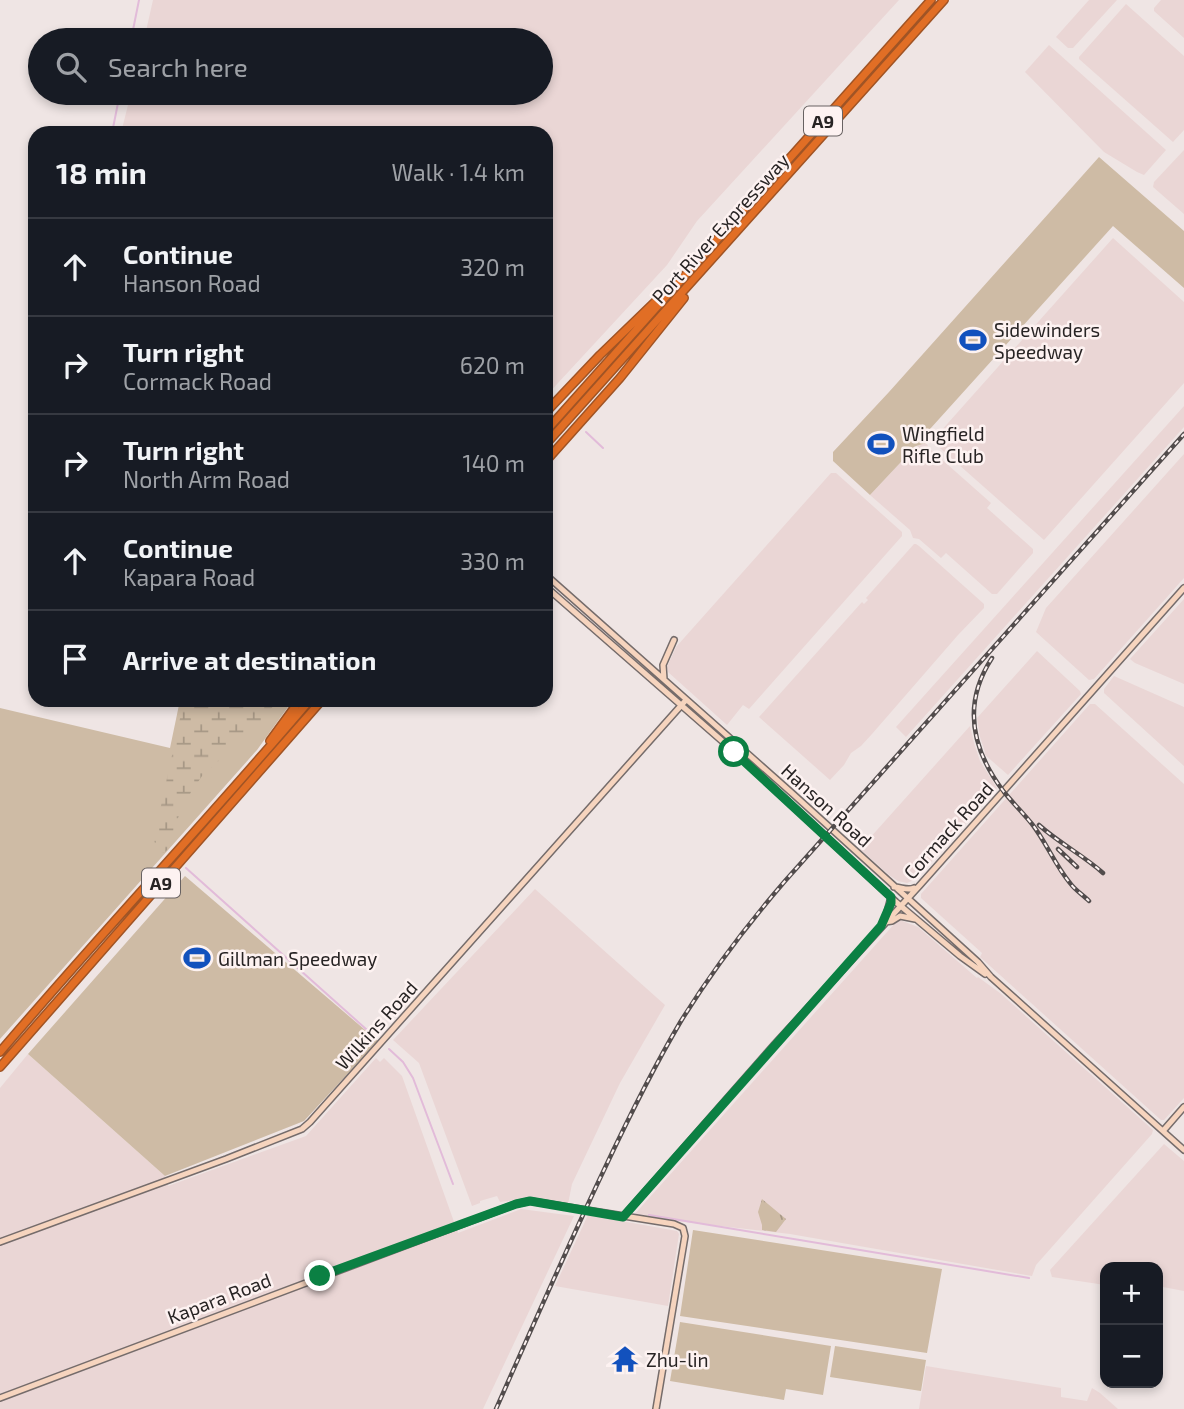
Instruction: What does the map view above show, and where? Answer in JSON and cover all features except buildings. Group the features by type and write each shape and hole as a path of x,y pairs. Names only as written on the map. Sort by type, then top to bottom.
{"highway":[{"name":"Port River Expressway","path":"553,423 930,0"},
{"name":"Port River Expressway","path":"553,436 944,0"},
{"path":"553,405 716,241"},
{"path":"553,453 620,378 719,253"},
{"path":"248,774 295,707"},
{"name":"A9","path":"0,1052 248,774 304,707"},
{"name":"A9","path":"0,1067 316,707"}],"street":[{"name":"Hanson Road","path":"553,581 1184,1150"},
{"name":"Cormack Road","path":"623,1217 1184,589"},
{"name":"Hanson Road","path":"553,593 734,752 891,897 960,956 991,977"},
{"path":"664,680 663,666 674,640"},
{"name":"Wilkins Road","path":"0,1242 302,1129 686,700"},
{"path":"798,810 811,812"},
{"path":"894,887 910,890 920,885"},
{"path":"918,909 913,900 920,885"},
{"path":"883,924 891,897"},
{"path":"883,924 900,916 918,920"},
{"path":"1163,1131 1184,1107"},
{"name":"Kapara Road","path":"0,1398 516,1204 530,1201 623,1217"},
{"path":"623,1217 678,1225 685,1232 657,1408"}],"shaded area":[{"path":"153,0 899,0 697,221 667,265 553,388 553,126 123,126 128,105 553,105 553,28 147,28"},
{"path":"1089,0 1117,0 1073,48 1068,48 1056,37"},
{"path":"1161,0 1184,0 1184,38 1154,11"},
{"path":"1126,4 1184,56 1184,130 1173,142 1079,59"},
{"path":"1049,45 1166,150 1144,175 1104,152 1025,72"},
{"path":"1184,150 1184,214 1153,187 1154,182"},
{"path":"1113,238 1184,302 1184,383 1044,540 932,441"},
{"path":"1184,406 1184,427 906,737 896,727"},
{"path":"926,443 991,503 987,508 1033,549 1033,553 997,594 992,594 946,553 941,558 919,539 913,538 910,530 870,495 916,446"},
{"path":"1184,454 1184,578 1094,679 1089,680 1036,632 1046,608"},
{"path":"831,473 836,473 902,532 902,536 749,709 743,705 727,725 668,672 667,667 676,647"},
{"path":"914,544 984,604 984,608 861,746 851,753 830,780 759,717 862,602 864,604 868,600 866,598"},
{"path":"1184,599 1184,684 1130,659"},
{"path":"1037,651 1081,694 1008,775 984,754 977,718"},
{"path":"1114,676 1184,707 1184,766 1104,693"},
{"path":"1090,704 1095,704 1184,784 1184,1098 1164,1120 980,957 982,953 921,898 921,894"},
{"path":"970,726 980,761 997,788 916,879 907,883 898,881 860,849"},
{"path":"535,889 665,1005 620,1083 572,1184 568,1204 522,1199 500,1202 497,1196 472,1206 419,1063 393,1040"},
{"path":"900,920 918,927 977,978 1000,993 1153,1130 1036,1265 1032,1276 790,1234 633,1216 896,922"},
{"path":"28,1054 165,1176 168,1186 306,1136 376,1058 380,1062 384,1058 402,1076 458,1233 521,1209 574,1216 483,1409 0,1409 0,1088"},
{"path":"1164,1144 1184,1161 1184,1291 1163,1287 1163,1262 1100,1262 1100,1284 1052,1277 1050,1270"},
{"path":"588,1215 677,1231 679,1234 668,1306 555,1286"},
{"path":"926,1366 1061,1388 1061,1397 1087,1401 1092,1388 1118,1409 919,1409"}],"green space":[{"name":"Sidewinders Speedway","path":"1099,157 1184,231 1184,288 1113,226 930,429 933,432 926,443 916,446 870,495 833,461 833,452"},
{"path":"179,707 288,707 257,750 0,1039 0,708 170,748"},
{"path":"182,707 273,707 260,723 202,776 184,803 169,848 164,853 156,850 154,838"},
{"name":"Gillman Speedway","path":"185,876 378,1041 304,1121 165,1176 28,1054"},
{"path":"762,1199 786,1219 776,1232 762,1230 758,1212"},
{"path":"693,1230 942,1269 927,1353 680,1316"},
{"path":"680,1322 831,1346 823,1395 786,1389 784,1400 670,1381"},
{"path":"835,1346 926,1360 921,1391 830,1377"}],"waterway":[{"path":"133,28 139,0"},
{"path":"113,126 118,105"},
{"path":"586,432 603,448"},
{"path":"186,868 376,1038"},
{"path":"389,1049 403,1062 413,1078 453,1184"},
{"path":"649,1215 1029,1278"}],"railway":[{"path":"496,1409 631,1115 681,1021 718,966 785,881 1184,434"},
{"path":"992,658 977,692 974,710 978,743 984,760 1004,792 1037,831 1065,876 1089,901"},
{"path":"1039,825 1103,873"},
{"path":"1058,849 1077,867"}],"place":[{"name":"Sidewinders Speedway","path":"973,340"},
{"name":"Wingfield Rifle Club","path":"881,444"},
{"name":"Gillman Speedway","path":"197,958"},
{"name":"Zhu-lin","path":"625,1359"}],"route":[{"path":"320,1276 530,1201 623,1217 881,926 887,916 891,897 734,752"}]}
